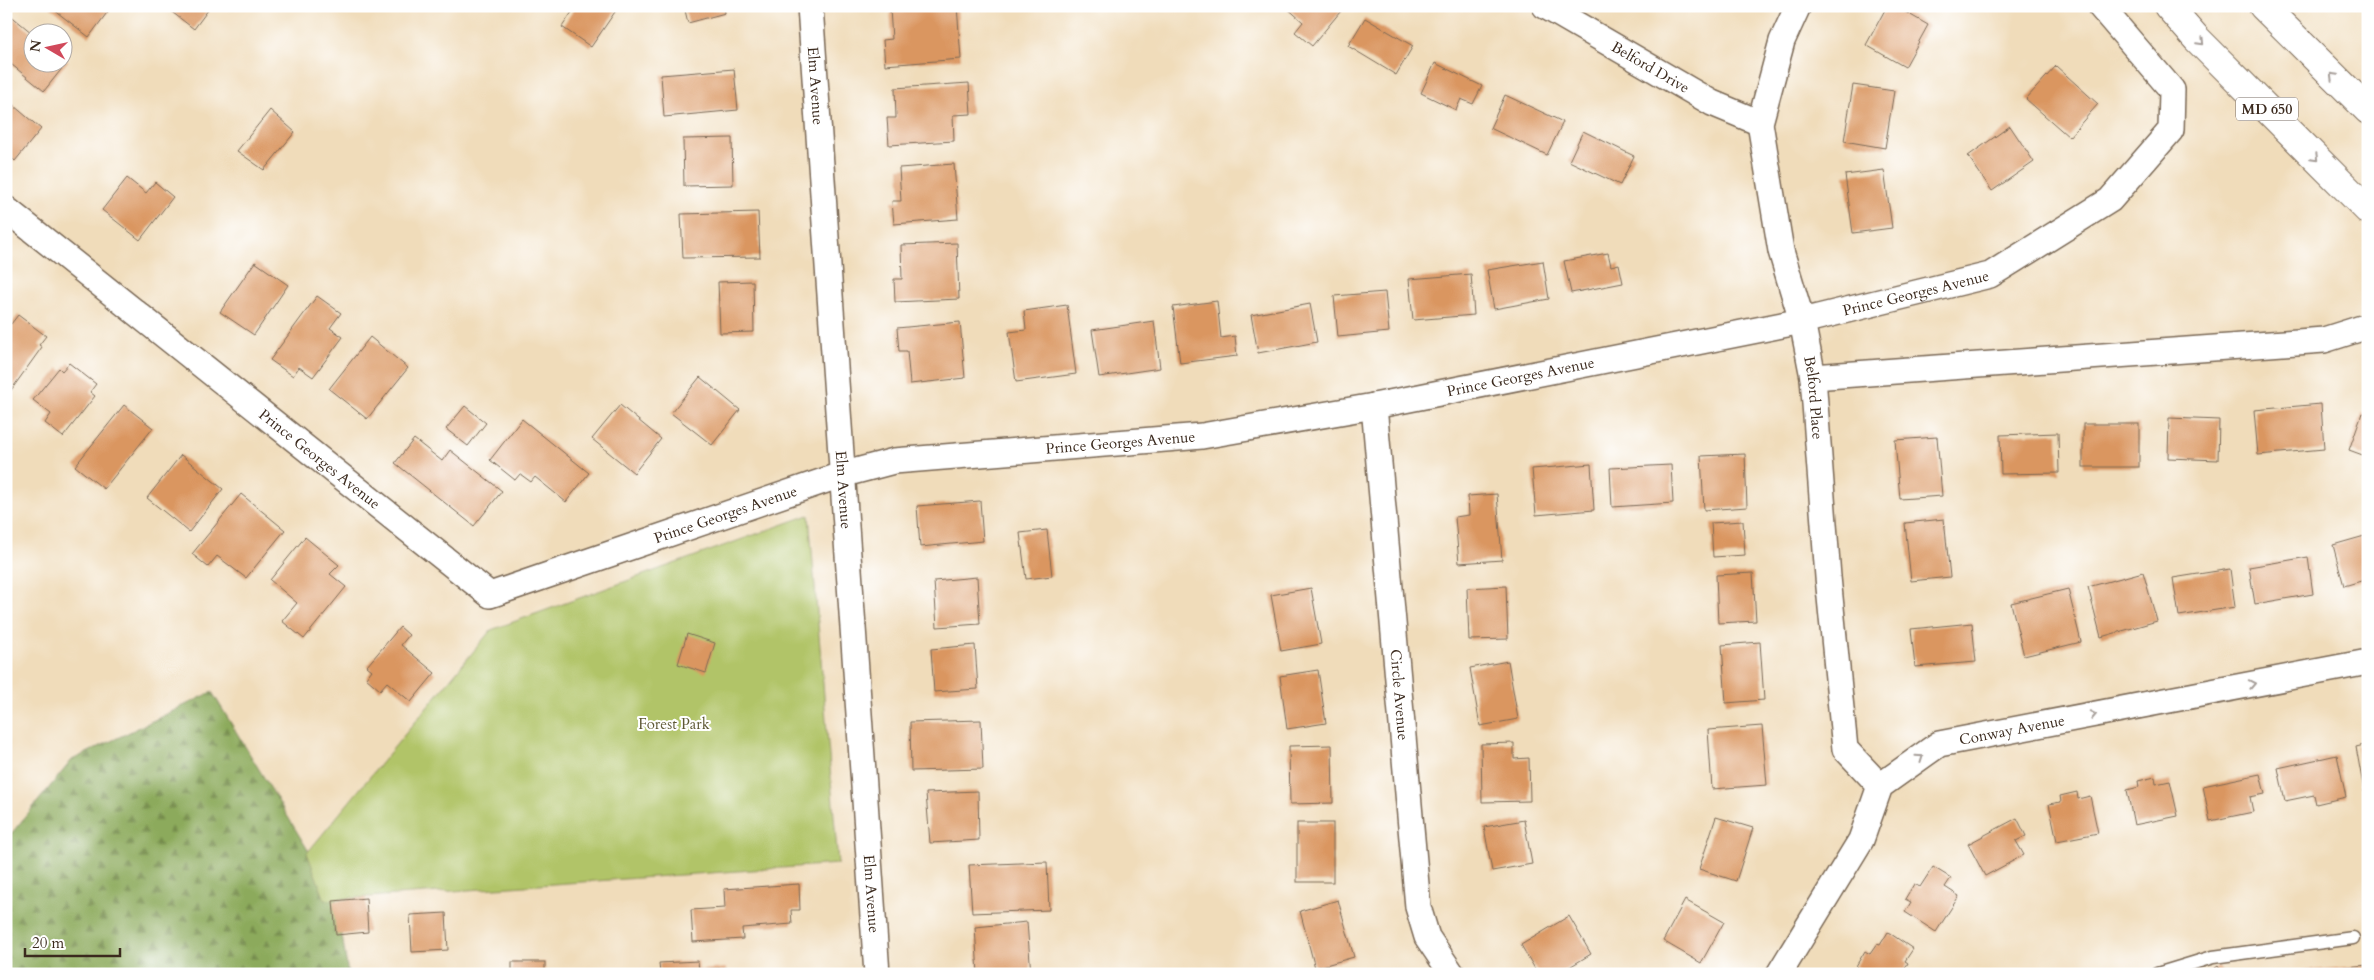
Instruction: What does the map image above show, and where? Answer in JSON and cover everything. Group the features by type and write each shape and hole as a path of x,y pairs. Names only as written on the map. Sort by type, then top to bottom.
{"main road":[{"name":"MD 650","path":"2168,6 2198,40 2368,210"},
{"path":"2263,6 2368,110"}],"street":[{"name":"Elm Avenue","path":"810,6 877,974"},
{"name":"Belford Drive","path":"1545,6 1712,103 1760,124"},
{"name":"Belford Place","path":"1798,6 1782,41 1760,124 1781,251 1802,321 1813,377 1828,577 1845,749 1880,786"},
{"name":"Prince Georges Avenue","path":"6,209 490,595 841,475 894,461 1202,436 1374,406 1802,321 1990,275 2110,200 2171,130 2172,90 2100,6"},
{"path":"1813,377 2324,340 2368,326"},
{"name":"Circle Avenue","path":"1374,406 1418,907 1427,937 1452,974"},
{"name":"Conway Avenue","path":"1880,786 1939,744 2368,662"},
{"path":"1779,974 1861,840 1880,786"}],"lane":[{"path":"2157,974 2213,957 2353,938"}],"green space":[{"name":"Forest Park","path":"809,515 838,864 325,900 307,853 491,630"},
{"path":"212,692 336,896 348,974 6,974 6,840 72,760"}],"building":[{"path":"49,6 112,6 89,37"},
{"path":"164,6 211,6 194,29"},
{"path":"576,6 619,6 591,47 562,27"},
{"path":"684,6 724,6 725,13 688,23"},
{"path":"957,6 961,59 885,65 883,40 892,39 890,9"},
{"path":"1285,6 1345,6 1312,46 1295,32 1303,22"},
{"path":"1887,6 1895,6 1928,25 1905,67 1866,45"},
{"path":"9,14 22,25 22,72 59,72 44,91 6,60 6,18"},
{"path":"1365,18 1413,46 1396,75 1348,46"},
{"path":"1435,63 1482,86 1473,104 1461,99 1456,110 1421,93"},
{"path":"2056,66 2098,104 2069,137 2026,99"},
{"path":"734,69 738,110 664,117 661,75"},
{"path":"969,83 971,114 953,115 954,141 889,145 887,118 896,118 895,88"},
{"path":"1853,85 1894,91 1885,148 1844,141"},
{"path":"1505,95 1563,122 1547,155 1490,128"},
{"path":"6,99 41,129 15,161 6,153"},
{"path":"270,110 295,132 264,170 237,151"},
{"path":"2010,126 2034,162 1992,191 1968,156"},
{"path":"1583,131 1634,156 1620,185 1569,161"},
{"path":"732,138 733,185 684,186 683,139"},
{"path":"954,164 958,219 894,224 892,201 901,201 899,168"},
{"path":"1884,170 1892,228 1853,233 1845,175"},
{"path":"127,178 146,193 155,182 173,197 140,240 102,210"},
{"path":"758,212 760,257 683,258 681,214"},
{"path":"957,243 959,299 895,302 894,279 902,279 901,245"},
{"path":"1608,253 1611,266 1619,264 1623,283 1571,293 1564,261"},
{"path":"1543,261 1549,299 1494,309 1487,270"},
{"path":"255,262 288,285 254,335 220,312"},
{"path":"1471,274 1474,315 1413,320 1409,279"},
{"path":"753,281 754,332 720,333 718,282"},
{"path":"1385,292 1389,332 1338,337 1334,296"},
{"path":"317,296 341,313 330,328 343,337 313,377 299,367 293,376 270,360"},
{"path":"1217,301 1221,338 1235,336 1237,356 1180,363 1173,307"},
{"path":"1310,304 1317,342 1258,353 1251,315"},
{"path":"1067,305 1076,374 1016,382 1009,332 1026,330 1024,311"},
{"path":"18,315 46,336 39,345 42,347 9,393 6,391 6,325 9,322 11,324"},
{"path":"1154,321 1160,368 1099,377 1092,330"},
{"path":"960,322 965,378 910,384 907,351 899,351 897,328"},
{"path":"370,337 408,368 367,419 329,389"},
{"path":"69,363 96,384 90,392 95,396 63,437 45,423 51,414 33,400 59,368 62,371"},
{"path":"700,377 740,410 712,445 671,413"},
{"path":"2321,404 2324,449 2258,455 2254,410"},
{"path":"124,405 153,428 104,489 75,466"},
{"path":"620,405 661,439 634,473 592,439"},
{"path":"465,406 486,423 468,446 446,429"},
{"path":"2362,413 2368,415 2368,457 2349,450"},
{"path":"2169,418 2219,420 2218,460 2168,458"},
{"path":"522,419 589,473 566,502 535,477 531,482 520,474 515,480 490,460"},
{"path":"2083,424 2139,424 2139,467 2083,467"},
{"path":"2058,433 2059,473 2001,474 2000,435"},
{"path":"1937,437 1942,496 1900,499 1895,440"},
{"path":"414,439 442,461 450,450 502,491 474,526 395,463"},
{"path":"1745,454 1747,507 1704,510 1701,456"},
{"path":"181,455 223,489 189,532 147,498"},
{"path":"1591,464 1594,510 1536,515 1532,469"},
{"path":"1671,465 1673,503 1612,507 1610,468"},
{"path":"241,494 285,530 246,578 217,556 208,567 192,554"},
{"path":"1497,494 1502,560 1459,563 1455,517 1469,515 1468,496"},
{"path":"980,501 983,541 920,547 917,506"},
{"path":"1944,519 1950,577 1911,581 1905,523"},
{"path":"1743,521 1745,555 1713,557 1711,523"},
{"path":"1047,530 1052,576 1026,579 1020,533"},
{"path":"2368,535 2368,579 2344,586 2333,545"},
{"path":"305,537 339,565 330,574 346,587 304,639 282,621 297,603 270,580"},
{"path":"2308,557 2313,594 2255,604 2249,567"},
{"path":"2230,569 2235,607 2179,616 2173,578"},
{"path":"2143,572 2157,621 2101,637 2088,587"},
{"path":"1753,573 1756,621 1718,623 1716,575"},
{"path":"977,577 980,624 937,627 934,581"},
{"path":"1506,586 1508,639 1469,640 1467,588"},
{"path":"1311,588 1321,644 1281,651 1271,595"},
{"path":"2068,589 2081,642 2024,656 2011,603"},
{"path":"1972,623 1976,662 1915,667 1911,629"},
{"path":"400,627 409,635 401,645 435,673 411,702 387,682 380,690 366,678 372,670 367,666"},
{"path":"687,634 715,643 706,673 678,664"},
{"path":"1760,642 1764,700 1726,703 1722,645"},
{"path":"975,645 978,689 934,692 931,649"},
{"path":"1508,661 1518,719 1480,726 1470,668"},
{"path":"1318,670 1326,723 1287,729 1280,676"},
{"path":"981,720 983,769 911,771 910,722"},
{"path":"1762,726 1767,785 1712,789 1708,730"},
{"path":"1514,743 1514,759 1529,758 1530,801 1482,802 1481,744"},
{"path":"2368,744 2368,807 2367,807 2356,747"},
{"path":"1332,745 1333,803 1290,804 1289,746"},
{"path":"2337,755 2346,797 2316,804 2314,795 2285,801 2278,768"},
{"path":"2260,774 2265,794 2250,797 2253,812 2210,821 2203,786"},
{"path":"2155,777 2156,784 2170,781 2178,816 2134,825 2127,790 2139,787 2138,781"},
{"path":"978,791 979,840 930,843 926,793"},
{"path":"2077,792 2078,799 2090,796 2098,833 2057,841 2049,804 2061,802 2060,796"},
{"path":"1716,817 1753,828 1736,881 1699,869"},
{"path":"2017,818 2026,836 2016,841 2024,855 1985,876 1968,844"},
{"path":"1524,820 1532,864 1492,871 1484,827"},
{"path":"1297,823 1333,823 1333,882 1297,882"},
{"path":"1047,862 1049,910 972,913 969,865"},
{"path":"1933,867 1951,878 1945,887 1959,896 1936,932 1905,912 1911,902 1905,899 1914,884 1920,887"},
{"path":"799,884 800,910 791,910 792,924 742,928 743,939 693,942 691,910 725,908 724,889"},
{"path":"366,898 368,932 336,935 333,901"},
{"path":"1338,900 1354,957 1315,968 1300,911"},
{"path":"1685,900 1724,922 1701,963 1663,941"},
{"path":"446,913 448,950 412,952 410,915"},
{"path":"1569,916 1591,954 1558,974 1538,974 1521,945"},
{"path":"1027,922 1031,974 978,974 975,927"},
{"path":"1888,932 1913,949 1905,961 1908,963 1902,974 1858,974 1861,969 1856,966 1865,951 1870,954 1877,944 1880,945"},
{"path":"698,961 699,970 726,968 726,974 660,974 659,963"},
{"path":"512,962 545,962 545,974 512,974"},
{"path":"2368,965 2368,974 2291,974 2291,972"},
{"path":"2218,966 2223,974 2207,974"}]}
